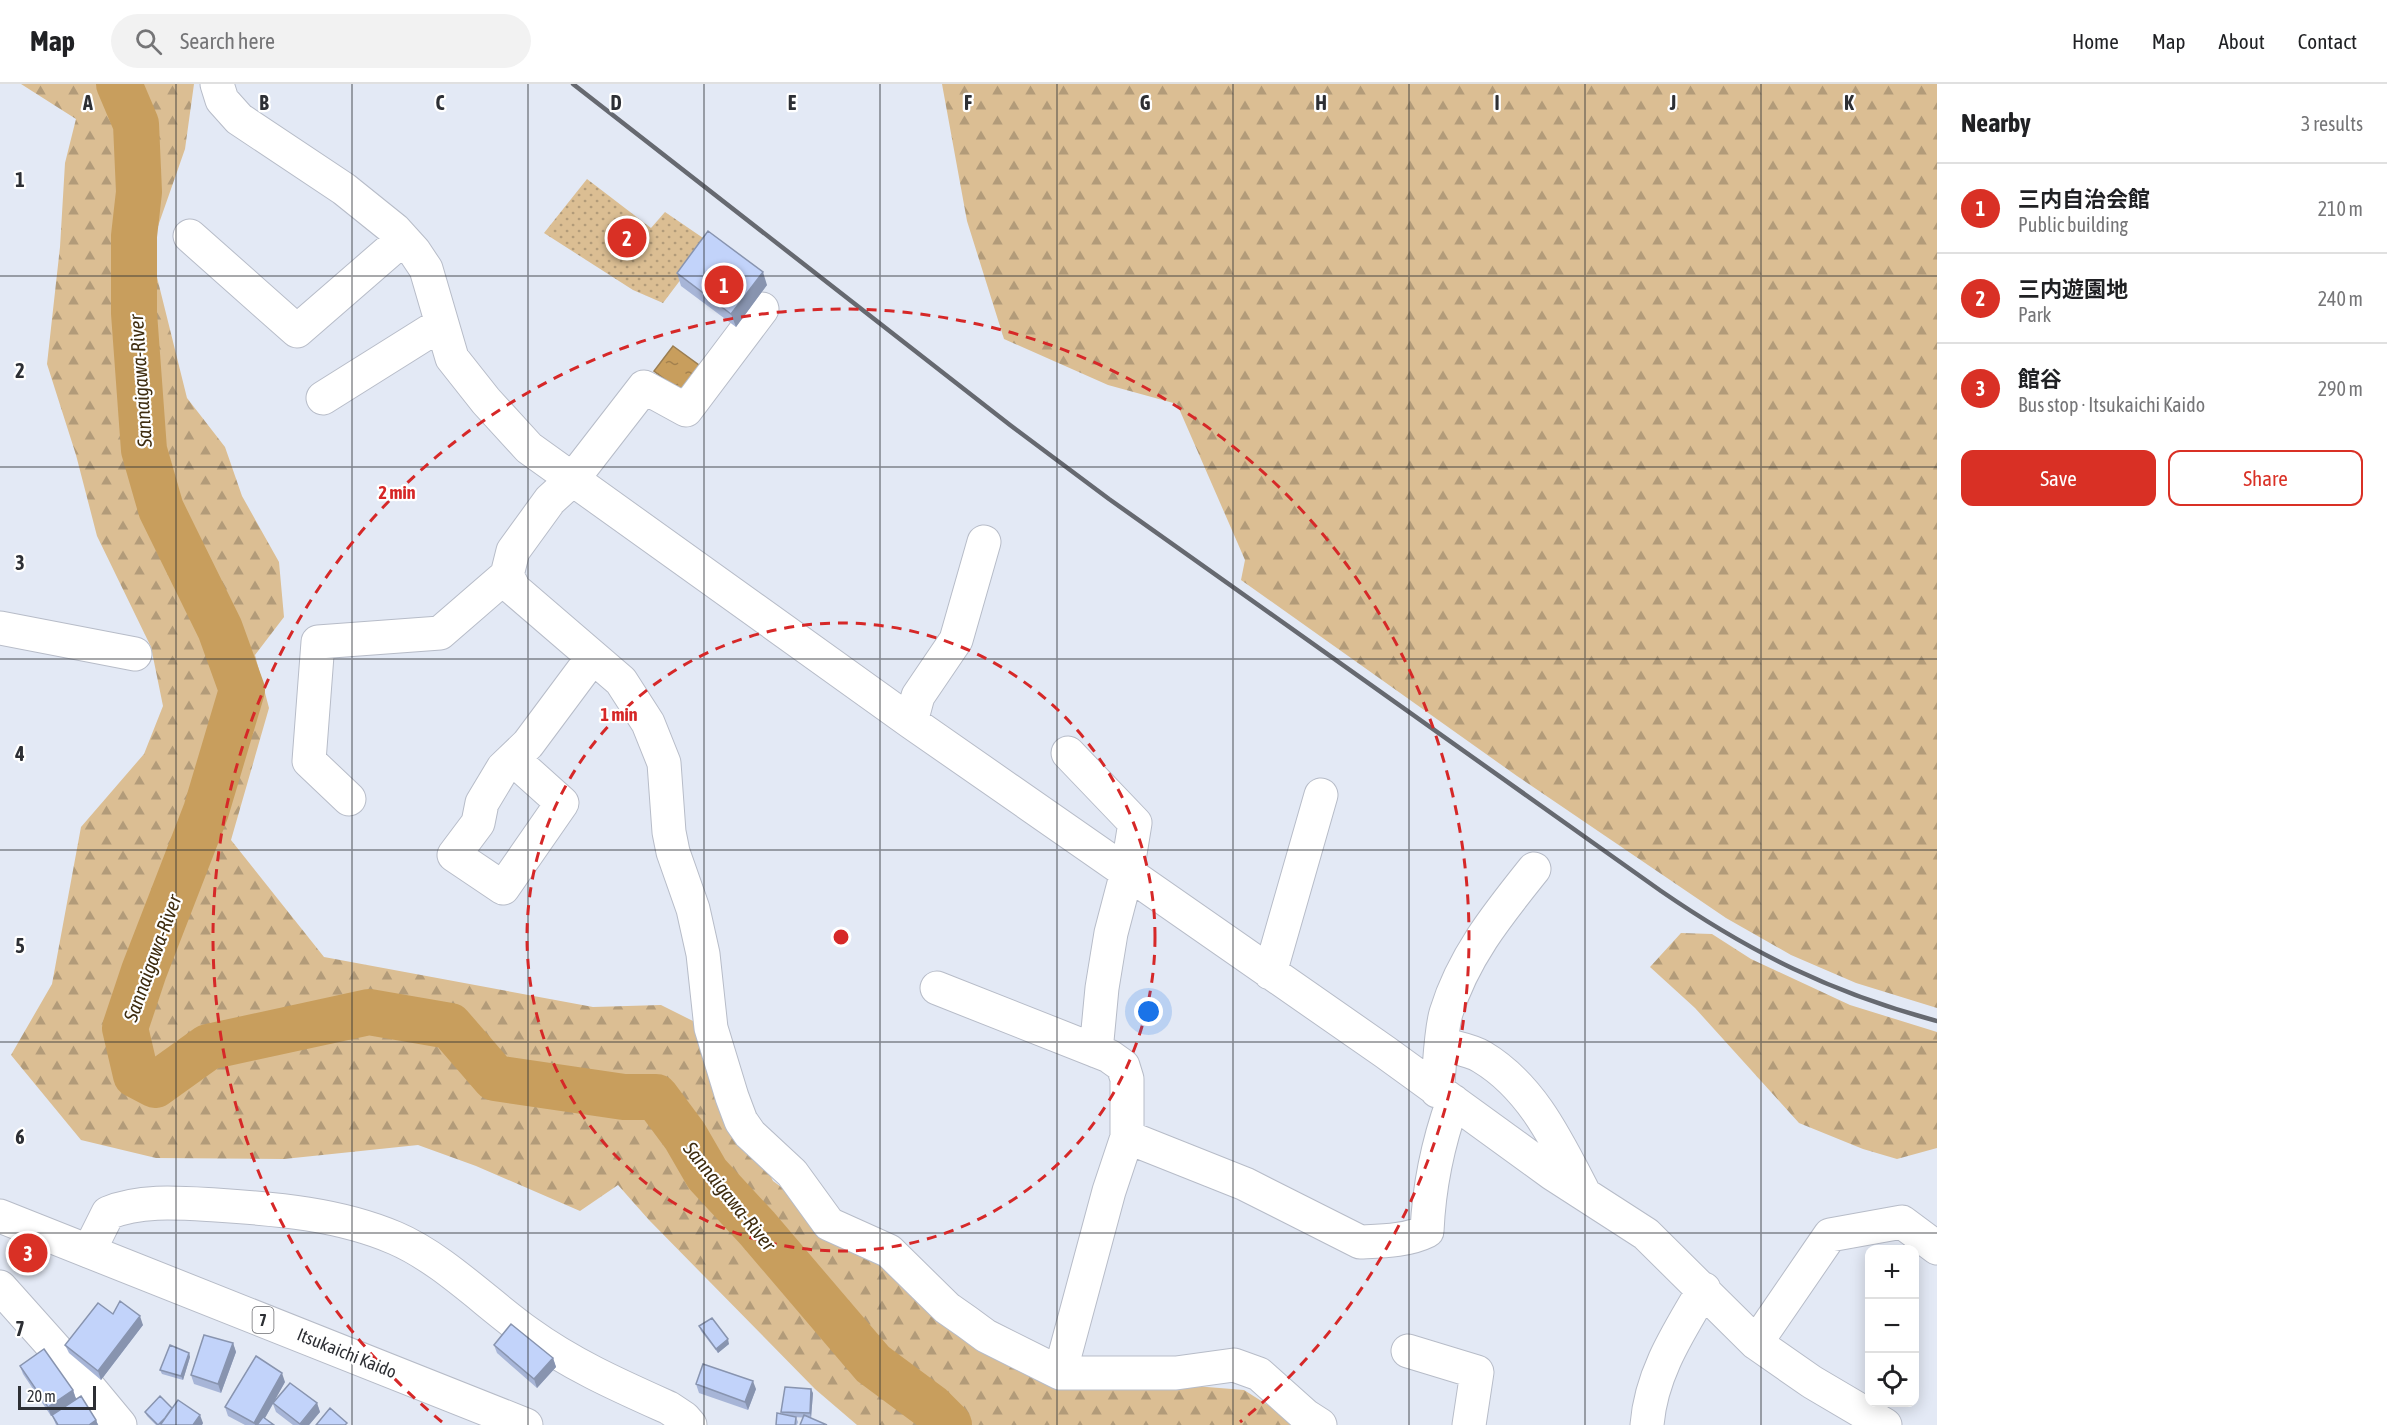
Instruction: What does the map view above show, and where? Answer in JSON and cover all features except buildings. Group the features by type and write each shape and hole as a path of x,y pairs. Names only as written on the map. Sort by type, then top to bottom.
{"street":[{"path":"217,84 222,100 239,119 344,189 403,239 426,269 452,358 486,402 529,448 911,722 1553,1174 1646,1234 1756,1343 1812,1382 1885,1425"},
{"path":"190,237 297,331 403,239"},
{"path":"349,799 309,761 318,642 440,633 507,575 513,551 550,500 572,480 644,387 686,410 762,309"},
{"path":"323,398 441,324"},
{"path":"911,722 918,696 956,640 984,542"},
{"path":"507,575 514,589 621,681 636,702 657,743 664,763 669,832 698,932 711,1028 727,1082 750,1134 792,1173 829,1224 889,1251 947,1308 986,1336 1060,1373 1176,1373 1234,1365 1258,1374 1306,1416 1320,1425"},
{"path":"0,628 135,654"},
{"path":"513,759 528,744 592,657"},
{"path":"1068,753 1135,823 1127,872 1109,944 1096,1051"},
{"path":"1270,973 1321,795"},
{"path":"1127,1137 1245,1184 1360,1242 1419,1235 1427,1231 1429,1195 1439,1146 1445,1096 1442,1044 1445,1015 1469,956 1490,924 1534,869"},
{"path":"937,988 1109,1056 1123,1066 1127,1078 1127,1137 1096,1237 1060,1373"},
{"path":"1442,1044 1481,1056 1517,1086 1546,1121 1584,1193"},
{"path":"89,1251 108,1213 136,1205 187,1203 247,1207 346,1221 397,1239 423,1254 527,1333 565,1358 669,1408 690,1425"},
{"name":"Itsukaichi Kaido","path":"0,1216 526,1425"},
{"path":"1756,1343 1830,1235 1902,1222 1937,1248"},
{"path":"0,1287 120,1425"},
{"path":"1647,1425 1649,1401 1660,1366 1704,1289"},
{"path":"1408,1351 1477,1372 1469,1425"}],"green space":[{"path":"21,84 194,84 185,149 150,249 187,398 225,447 242,496 279,562 284,617 255,655 269,708 231,840 324,957 593,1007 661,1005 695,1022 773,1181 984,1336 1133,1381 1244,1390 1299,1425 857,1425 815,1389 649,1220 618,1185 580,1211 476,1166 418,1145 284,1159 156,1158 81,1140 11,1055 52,984 81,827 144,754 163,706 151,647 97,536 76,455 47,364 60,247 65,163 76,119"},
{"path":"942,84 1937,84 1937,1008 1856,983 1791,955 1726,918 1517,776 1241,580 1245,560 1177,404 1108,385 1004,339 967,221"},
{"path":"587,179 651,228 665,212 709,242 663,303 633,290 544,233"},
{"path":"1681,933 1712,934 1751,959 1850,1005 1937,1032 1937,1148 1897,1159 1863,1149 1799,1123 1695,1008 1650,967"}],"water":[{"path":"673,346 703,368 684,394 654,371"}],"waterway":[{"name":"Sannaigawa-River","path":"119,84 136,124 139,192 134,236 134,313 144,450 161,509 220,629 242,690 206,811 144,971 125,1028 136,1075 155,1085 208,1047 369,1012 450,1026 495,1078 624,1097 656,1097 685,1136 707,1174 757,1228 873,1364 931,1407 949,1425"}],"railway":[{"path":"573,84 1010,425 1109,499 1661,891 1727,934 1793,969 1862,998 1937,1021"}],"place":[{"name":"三内遊園地","path":"627,238"},
{"name":"三内自治会館","path":"724,285"},
{"name":"館谷","path":"28,1253"}]}
